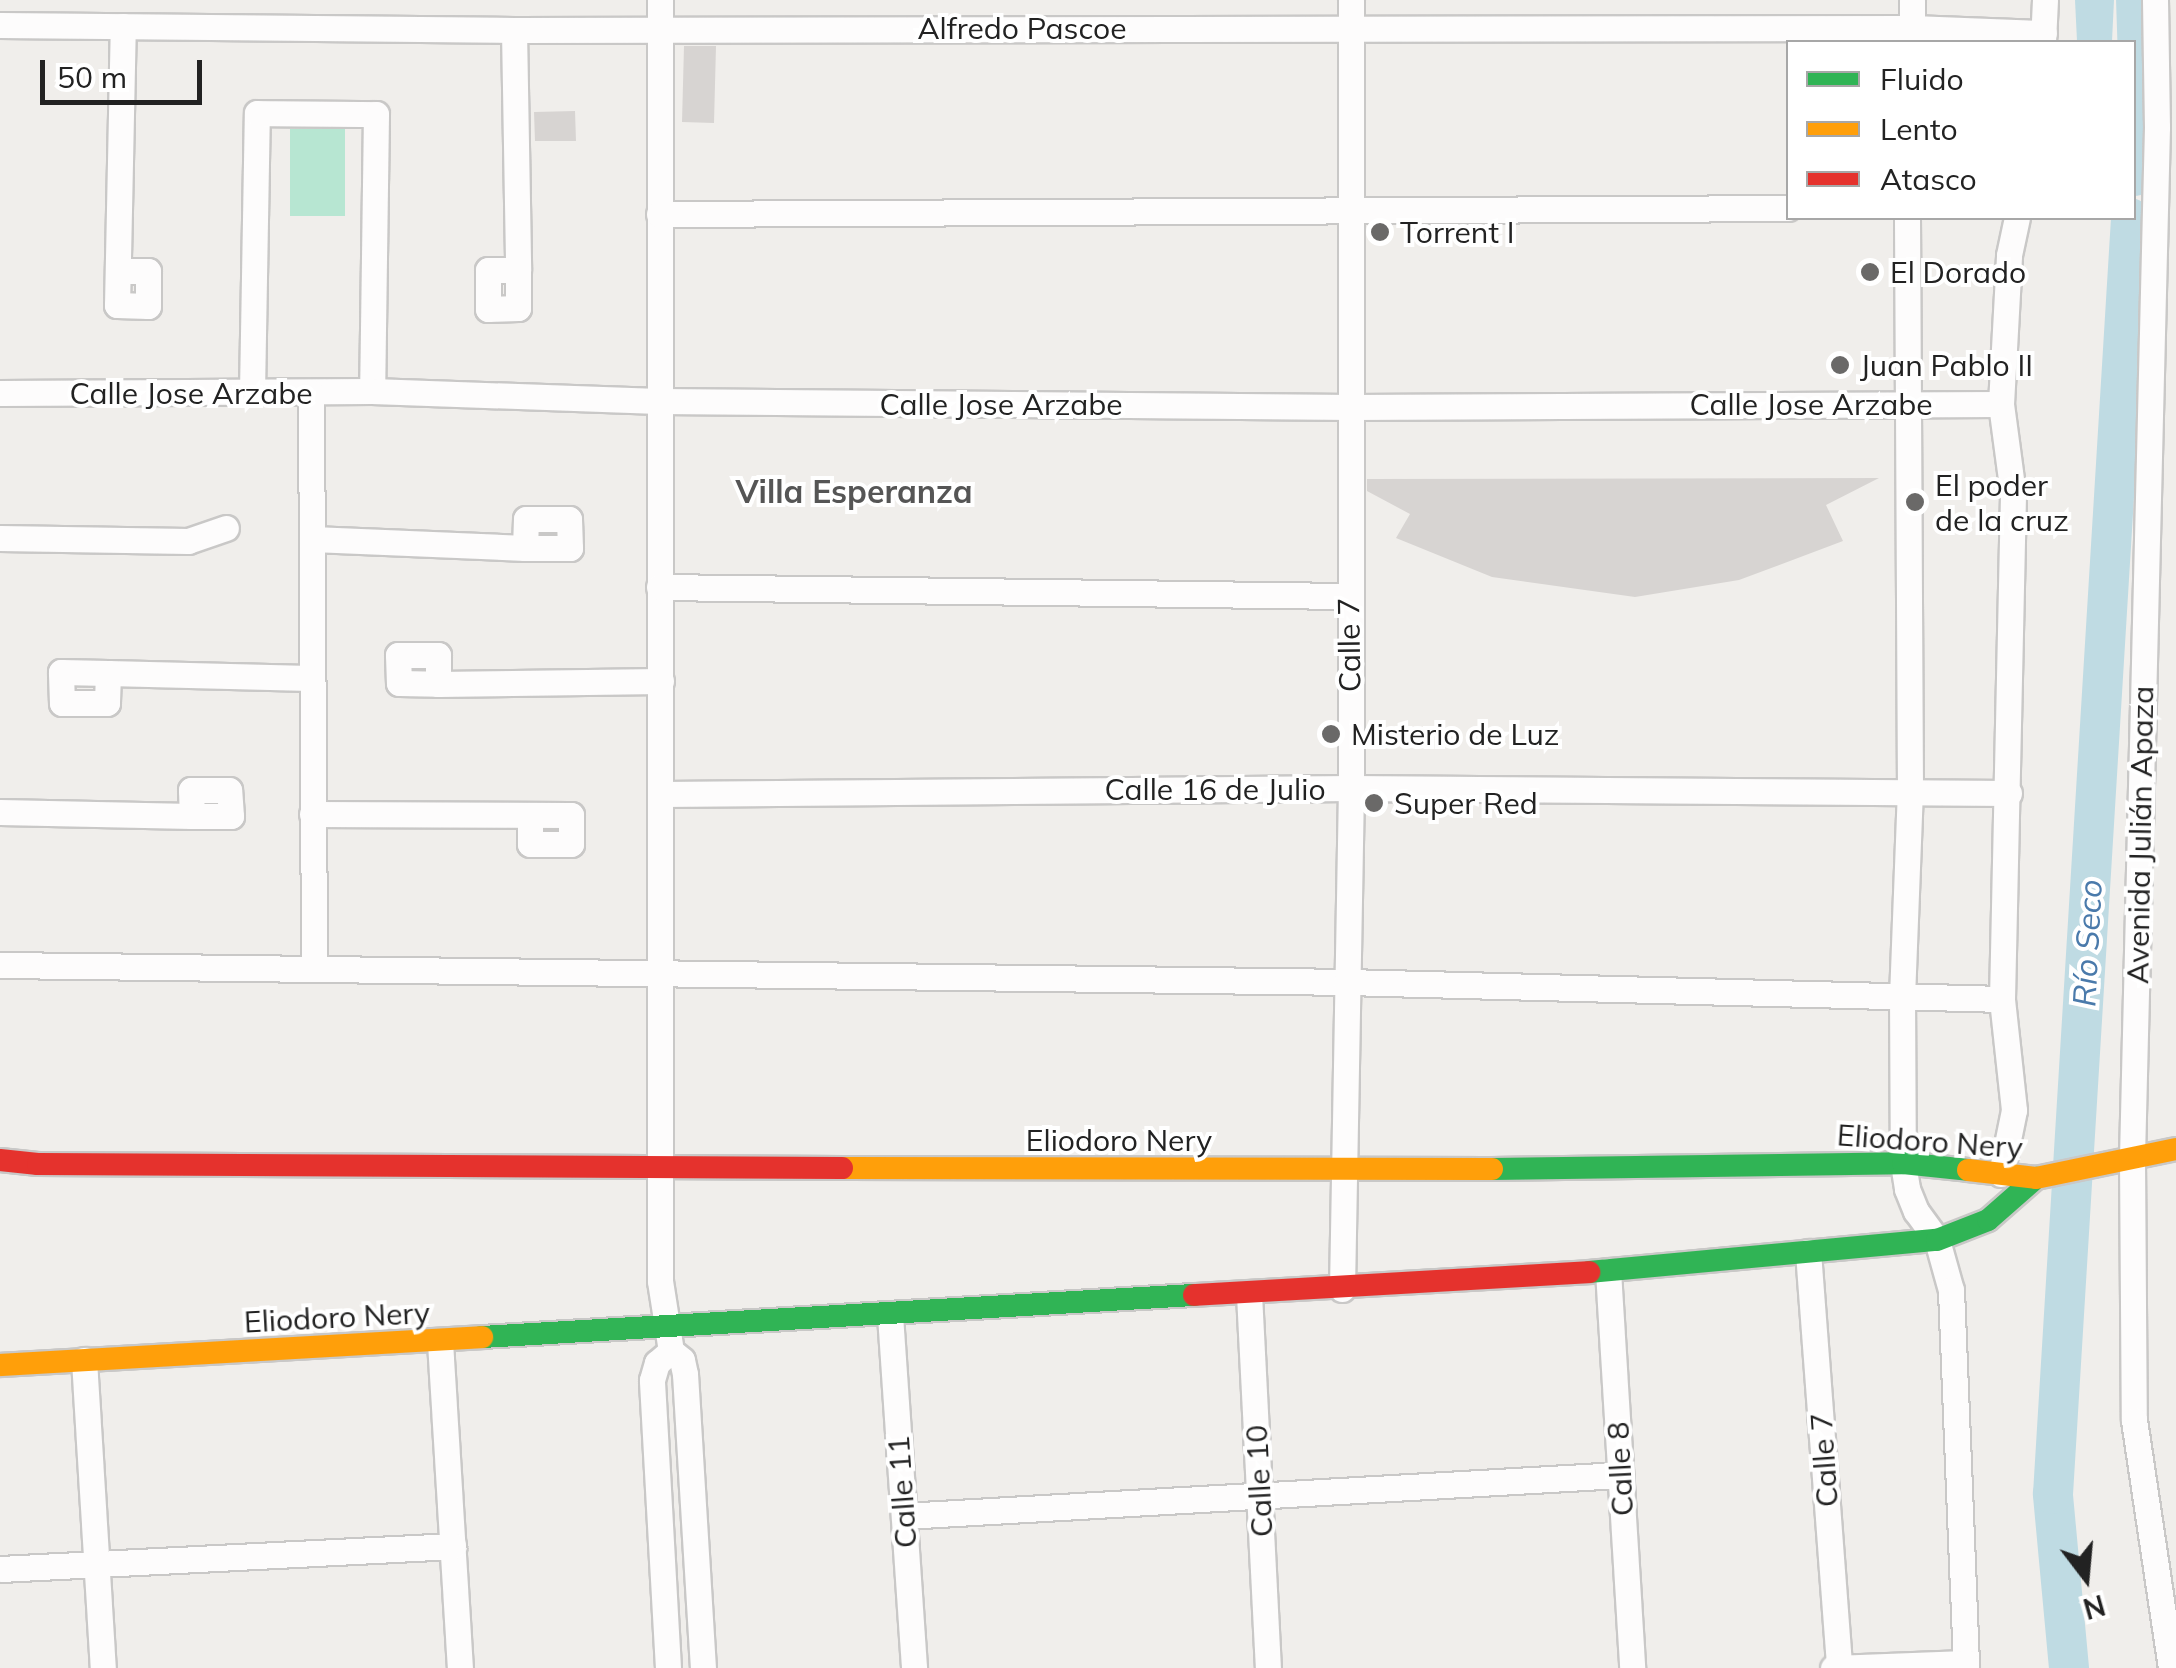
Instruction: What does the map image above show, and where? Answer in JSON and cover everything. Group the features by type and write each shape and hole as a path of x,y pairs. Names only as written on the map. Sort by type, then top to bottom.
{"street":[{"path":"660,0 660,1281 668,1340 682,1360 685,1374 703,1668"},
{"name":"Calle 7","path":"1342,1289 1352,788 1348,596 1351,0"},
{"path":"1912,0 1912,35"},
{"path":"2044,38 2045,0"},
{"name":"Avenida Julián Apaza","path":"2155,0 2166,126 2120,1161 2134,1420 2166,1580 2170,1668"},
{"name":"Alfredo Pascoe","path":"0,25 514,30 1350,30 2044,38"},
{"path":"118,271 123,26"},
{"path":"514,30 518,270"},
{"path":"252,392 256,114 376,114 372,392"},
{"path":"660,214 1786,208"},
{"path":"1837,1668 1966,1666 1951,1290 1937,1240 1916,1211 1904,1163 1902,995 1910,789 1907,220"},
{"path":"2001,1174 2014,1110 2002,999 2010,793 2013,494 2001,404 2009,254 2016,220"},
{"name":"Calle Jose Arzabe","path":"0,393 372,392 659,402 1350,407 2001,404"},
{"path":"311,393 314,969"},
{"path":"0,538 188,541 226,528"},
{"path":"312,538 525,548"},
{"path":"659,587 1348,596"},
{"path":"108,674 310,678"},
{"path":"438,684 660,681"},
{"name":"Calle 16 de Julio","path":"661,794 1352,788 1910,789 2010,793"},
{"path":"0,812 192,816"},
{"path":"312,814 530,816"},
{"path":"0,965 1346,982 2002,999"},
{"path":"2040,1177 2176,1149"},
{"name":"Eliodoro Nery","path":"0,1160 659,1168 1344,1170 1904,1163 2040,1177"},
{"name":"Eliodoro Nery","path":"0,1365 440,1342 668,1340 890,1315 1342,1289 1808,1252 1937,1240 1988,1220 2040,1177"},
{"name":"Calle 7","path":"1808,1252 1837,1668"},
{"name":"Calle 8","path":"1608,1270 1632,1668"},
{"name":"Calle 10","path":"1249,1294 1268,1668"},
{"name":"Calle 11","path":"890,1315 914,1668"},
{"path":"668,1340 652,1380 668,1668"},
{"path":"440,1342 460,1668"},
{"path":"84,1360 103,1668"},
{"path":"904,1516 1620,1475"},
{"path":"0,1569 453,1546"}],"green space":[{"path":"290,129 345,129 345,216 290,216"}],"water":[{"path":"2075,0 2114,0 2112,40 2077,40"}],"building":[{"path":"684,46 716,46 714,123 682,122"},
{"path":"575,111 576,141 535,141 534,112"},
{"path":"1879,478 1826,505 1843,541 1739,580 1635,597 1492,577 1396,538 1410,514 1367,491 1367,479"}],"waterway":[{"name":"Río Seco","path":"2136,0 2139,89 2136,141"},
{"name":"Río Seco","path":"2069,1668 2053,1494 2131,220"}],"traffic: fast":[{"path":"1492,1169 1903,1163 1968,1170"},
{"path":"1589,1272 1937,1240 1988,1220 2036,1178"},
{"path":"482,1337 1194,1295"}],"traffic: slow":[{"path":"1968,1170 2036,1178 2176,1149"},
{"path":"842,1168 1492,1169"},
{"path":"0,1365 482,1337"}],"traffic: jam":[{"path":"0,1160 38,1164 842,1168"},
{"path":"1194,1295 1589,1272"}],"place":[{"name":"Torrent I","path":"1380,232"},
{"name":"El Dorado","path":"1870,272"},
{"name":"Juan Pablo II","path":"1840,365"},
{"name":"El poder de la cruz","path":"1915,502"},
{"name":"Misterio de Luz","path":"1331,734"},
{"name":"Super Red","path":"1374,803"}],"district":[{"name":"Villa Esperanza","path":"854,491"}]}
